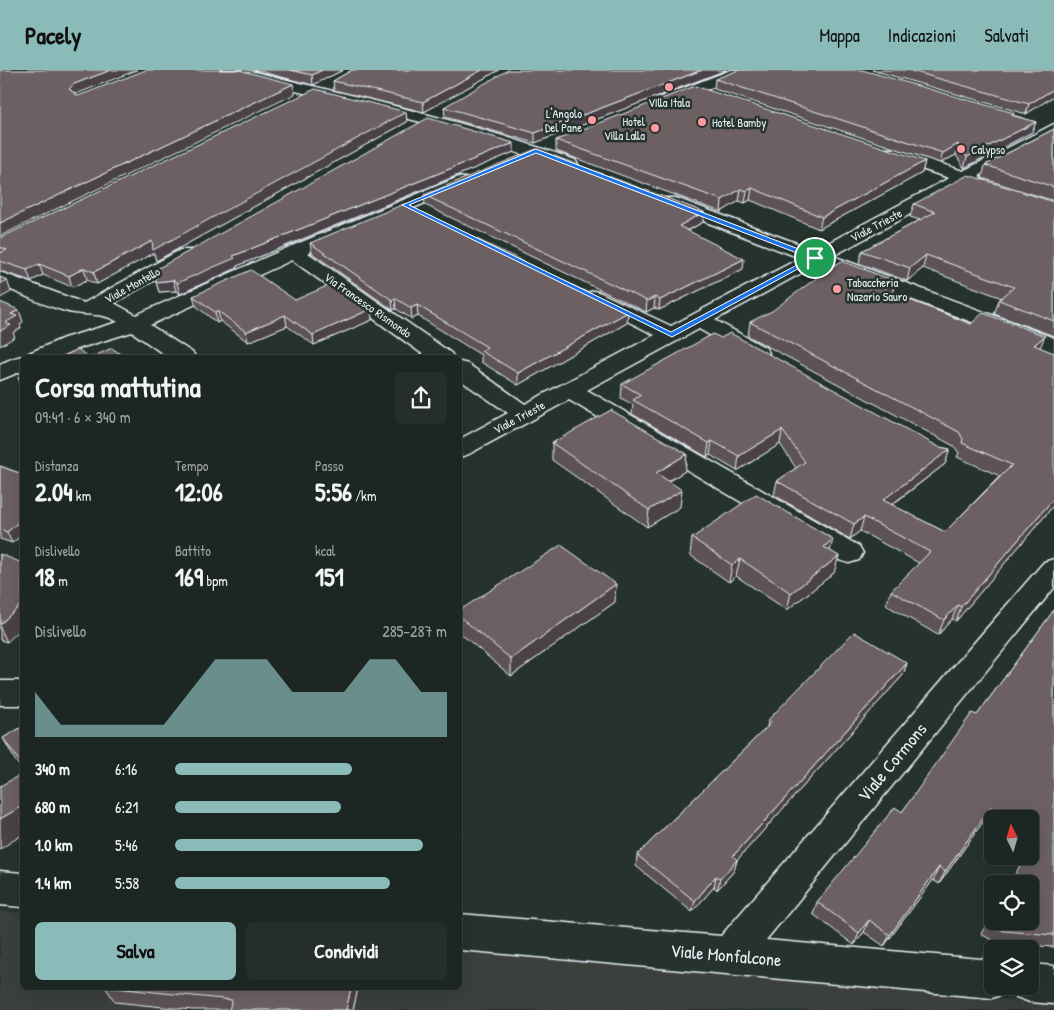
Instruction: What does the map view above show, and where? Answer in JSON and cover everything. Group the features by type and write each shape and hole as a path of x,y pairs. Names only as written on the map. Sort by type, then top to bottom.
{"street":[{"path":"228,70 428,120 536,151 582,168"},
{"path":"650,107 744,70"},
{"path":"289,104 333,83"},
{"path":"694,90 713,96"},
{"path":"411,130 446,110"},
{"path":"1035,124 1054,129"},
{"name":"Viale Trieste","path":"462,448 1054,129"},
{"path":"511,161 555,143"},
{"path":"871,147 991,187"},
{"path":"44,355 135,324 294,252 476,176"},
{"path":"656,197 1054,346"},
{"path":"405,205 432,218"},
{"name":"Viale Montello","path":"90,308 203,246"},
{"name":"Via Francesco Rismondo","path":"294,252 439,355"},
{"path":"0,278 70,306 112,309 181,355"},
{"path":"574,287 672,335"},
{"path":"700,321 778,364"},
{"path":"0,373 20,365"},
{"path":"462,370 524,414"},
{"path":"570,390 849,553"},
{"name":"Viale Cormons","path":"730,955 1054,569"},
{"path":"0,693 20,692"},
{"path":"0,888 20,890"},
{"name":"Viale Monfalcone","path":"462,932 984,978"},
{"path":"1039,983 1054,985"}],"shaded area":[{"path":"0,911 20,913 20,990 462,990 462,951 1054,1004 1054,1010 0,1010"}],"building":[{"path":"0,70 111,70 74,84 69,89 78,96 146,70 239,70 293,84 0,223"},
{"path":"290,70 322,70 312,75"},
{"path":"352,70 482,70 423,102 333,81"},
{"path":"508,70 702,70 535,133 444,107"},
{"path":"739,70 862,70 1014,113 1011,115 1036,122 967,157 958,144 943,153 715,79"},
{"path":"908,70 1054,70 1054,89 1029,104"},
{"path":"695,86 925,161 822,217 752,188 747,191 741,189 722,200 556,140"},
{"path":"315,89 406,112 153,250 152,241 94,272 84,268 69,276 39,264 27,270 0,261 0,253 7,250 0,247 0,238"},
{"path":"428,118 514,143 233,256 235,258 177,283 173,280 156,282 155,270"},
{"path":"1054,129 1054,187 985,165"},
{"path":"536,149 704,212 679,226 744,259 660,300 655,297 647,301 424,195"},
{"path":"968,175 1054,202 1054,321 999,300 1014,287 926,255 910,268 862,251 935,212 914,204"},
{"path":"404,204 628,312 518,373 481,351 487,347 417,305 411,308 395,298 392,300 310,243"},
{"path":"842,261 895,281 884,290 971,324 983,313 1045,336 1034,345 1054,353 1054,498 961,607 958,605 944,620 891,591 930,552 864,517 854,524 777,481 805,462 782,430 739,456 712,441 709,443 633,400 641,395 622,384 713,334 721,338 730,333 939,447 950,449 883,500 945,532 1012,465 962,443 963,439 959,432 750,322 772,311 831,267"},
{"path":"251,270 295,300 334,283 371,309 313,335 285,315 246,332 218,311 215,312 193,296"},
{"path":"0,277 7,280 0,284"},
{"path":"0,302 19,310 11,314 17,316 5,323 11,325 0,331"},
{"path":"112,348 122,355 97,355"},
{"path":"78,349 85,355 66,355"},
{"path":"611,410 687,454 656,473 682,490 649,510 552,443"},
{"path":"0,466 20,473 20,521 7,532 0,529"},
{"path":"756,494 833,539 824,547 839,556 791,593 740,559 732,565 692,538"},
{"path":"561,545 616,584 511,659 462,619 462,609"},
{"path":"0,554 20,562 20,606 0,624"},
{"path":"1054,610 1054,935 1002,930 1039,930 1039,875 1015,875 1020,865 1039,865 1039,810 996,810 991,807 989,810 984,810 984,817 945,872 939,867 890,935 869,920 859,933 817,902 895,807 902,812 972,713 977,715"},
{"path":"854,632 907,663 733,856 737,860 720,879 716,876 695,901 637,855 772,722 768,720"},
{"path":"20,728 20,762 3,738"},
{"path":"20,775 20,807 0,819 0,786"},
{"path":"134,990 351,990 346,1010 229,1010 232,1000"}],"place":[{"name":"VIlla Itala","path":"669,87"},
{"name":"L'Angolo Del Pane","path":"592,120"},
{"name":"Hotel Bamby","path":"702,122"},
{"name":"Hotel Villa Lalla","path":"655,128"},
{"name":"Calypso","path":"961,149"},
{"name":"Tabaccheria Nazario Sauro","path":"837,289"}],"route":[{"path":"536,151 815,258 672,335 405,205 536,151"}]}
